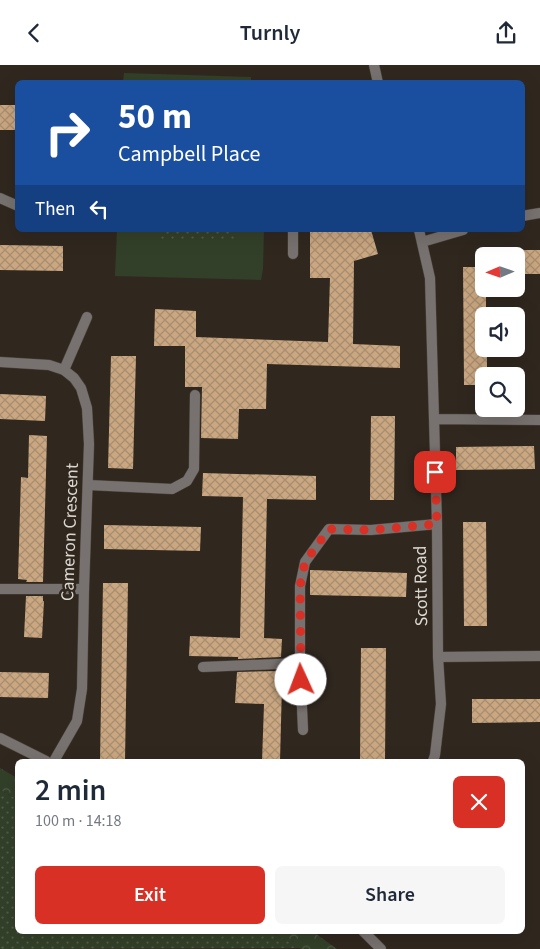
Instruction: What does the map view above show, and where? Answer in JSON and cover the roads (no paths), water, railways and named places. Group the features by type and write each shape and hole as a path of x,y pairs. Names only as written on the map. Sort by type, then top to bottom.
{"street":[{"path":"374,65 377,80"},
{"path":"0,198 15,205"},
{"path":"525,216 540,213"},
{"path":"293,232 294,254"},
{"name":"Scott Road","path":"420,232 430,279 437,524 438,657 441,704 434,759"},
{"path":"422,242 456,232"},
{"path":"0,361 49,365 64,370 86,317"},
{"name":"Cameron Crescent","path":"55,759 77,721 82,689 89,444 87,408 81,388 74,377 64,370"},
{"path":"88,485 172,489 188,481 194,469 195,395"},
{"path":"434,419 540,420"},
{"path":"303,730 300,663 300,586 305,562 329,529 371,530 437,524"},
{"path":"0,589 84,589"},
{"path":"438,657 540,656"},
{"path":"203,667 300,663"},
{"path":"0,738 42,759"},
{"path":"366,934 381,949"}]}
